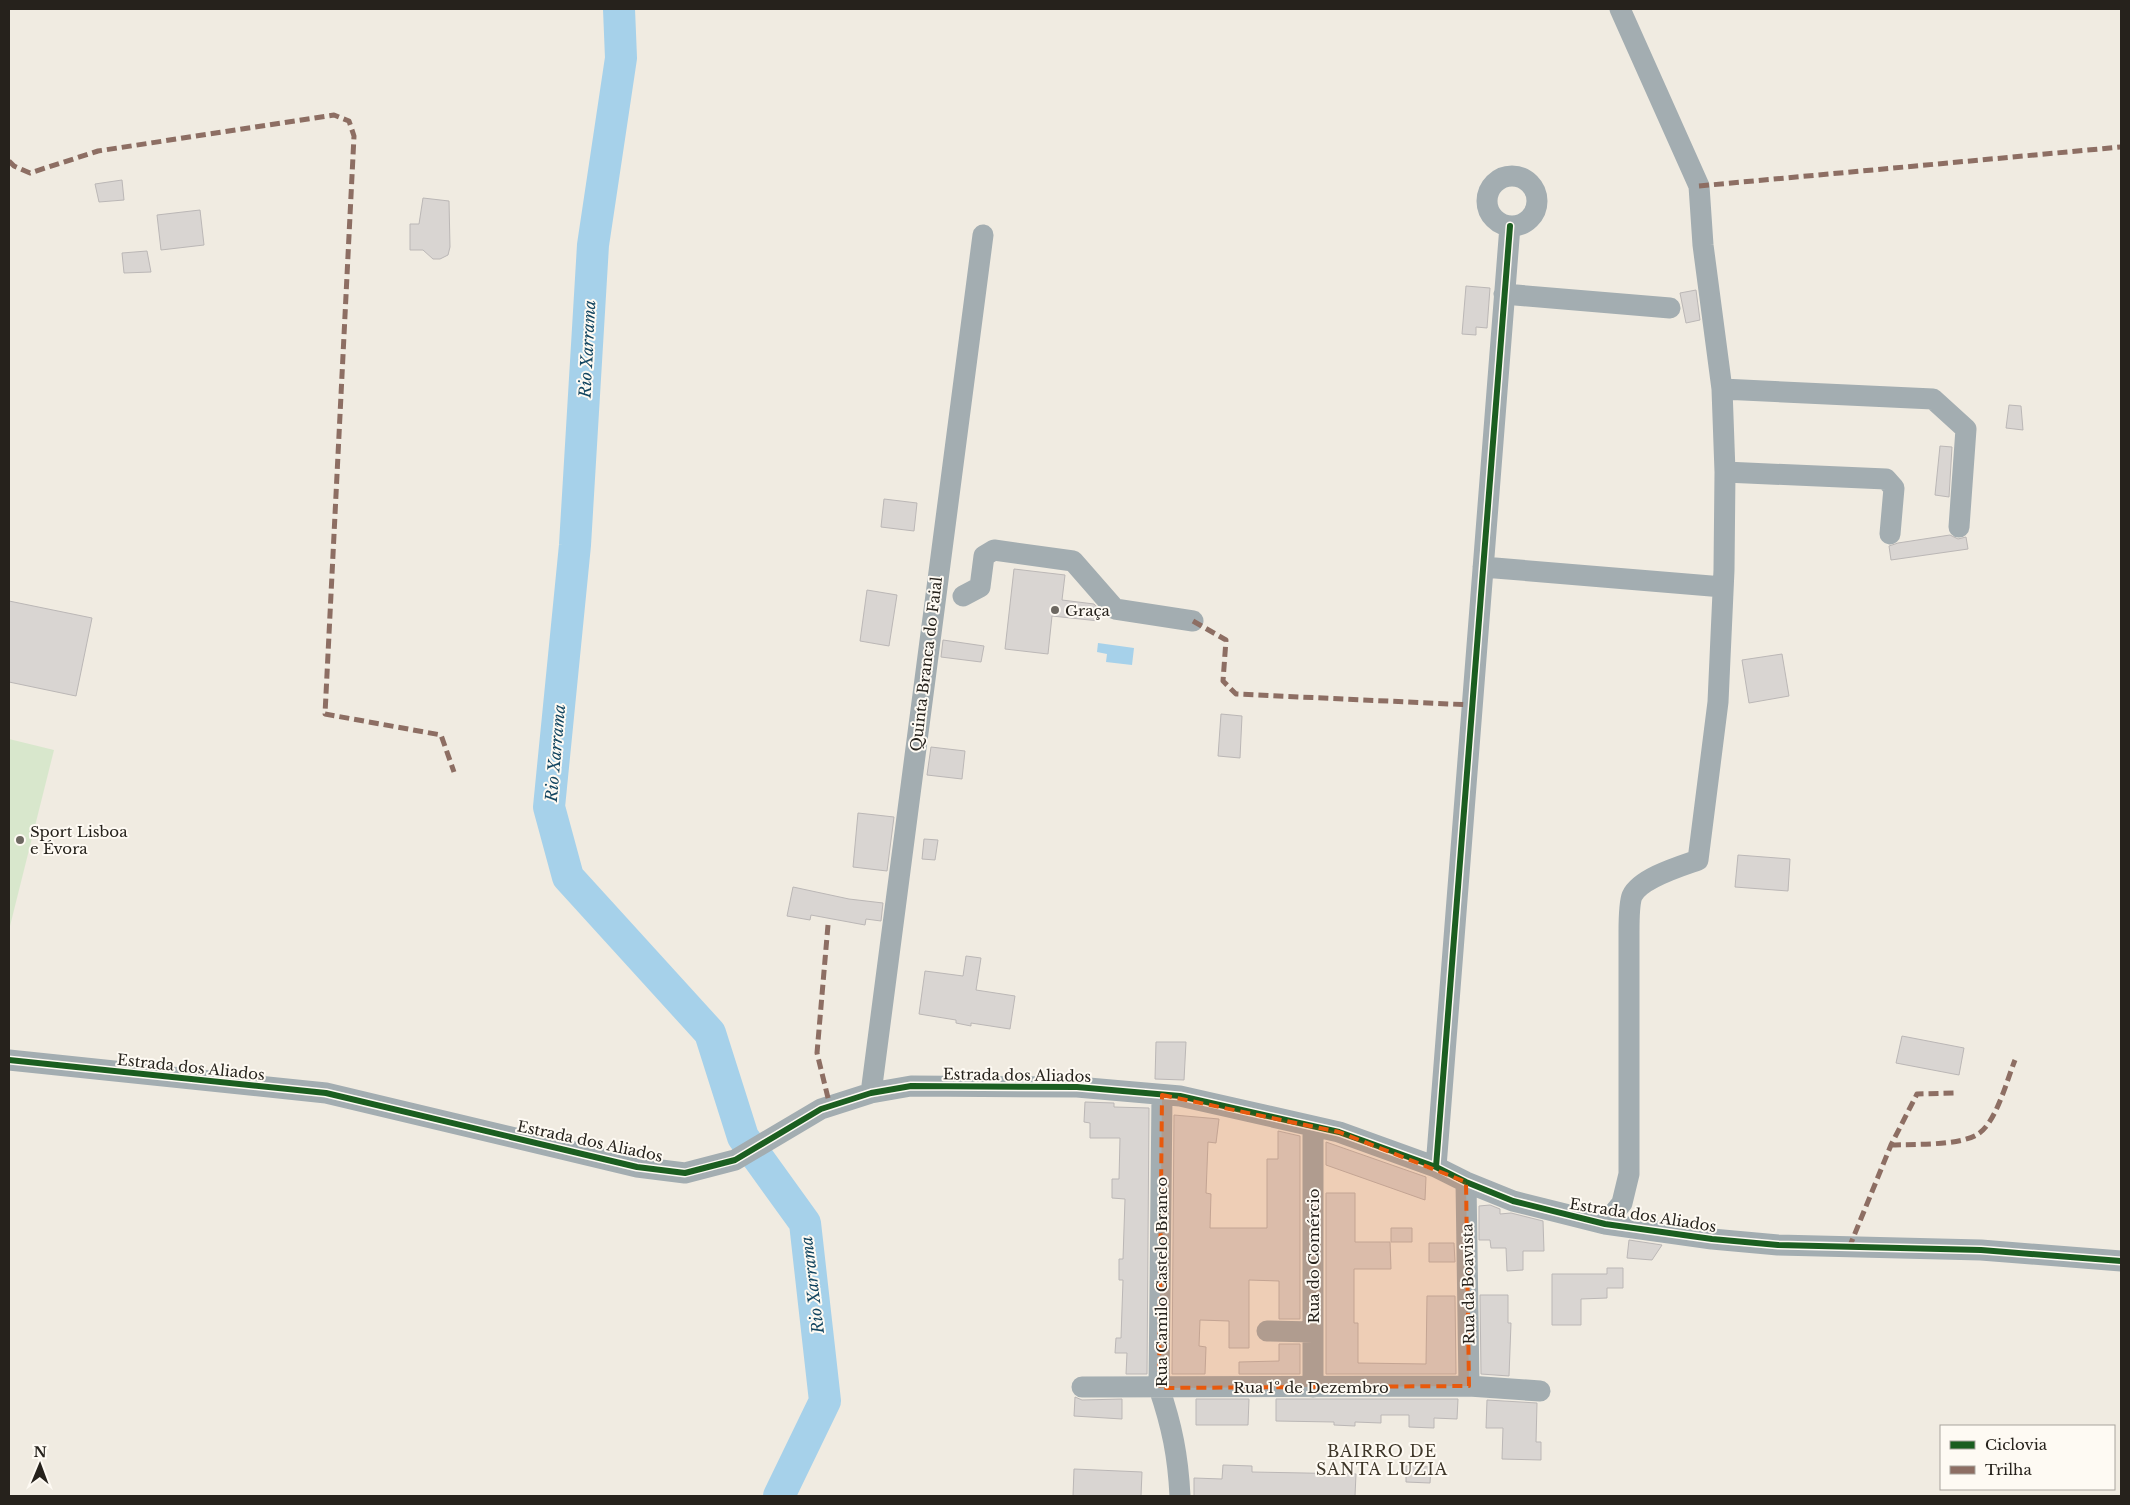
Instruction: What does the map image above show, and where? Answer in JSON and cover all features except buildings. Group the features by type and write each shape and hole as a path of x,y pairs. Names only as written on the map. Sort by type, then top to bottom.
{"street":[{"path":"1605,1224 1622,1203 1629,1174 1628,932 1632,896 1647,881 1698,860 1718,702 1725,472 1722,388 1703,245 1699,186 1620,9"},
{"path":"1436,1167 1510,226"},
{"name":"Quinta Branca do Faial","path":"871,1093 983,235"},
{"path":"1504,294 1670,308"},
{"path":"1722,388 1933,399 1966,429 1959,527"},
{"path":"1725,472 1886,479 1894,488 1890,534"},
{"path":"963,596 980,586 984,556 994,550 1073,561 1115,609 1193,621"},
{"path":"1483,567 1723,587"},
{"name":"Estrada dos Aliados","path":"9,1060 326,1093 637,1167 685,1173 735,1160 821,1109 871,1093 911,1086 1068,1087 1180,1096 1340,1132 1436,1167 1466,1182 1513,1201 1605,1224 1712,1239 1778,1245 2029,1252 2121,1262"},
{"name":"Rua Camilo Castelo Branco","path":"1162,1095 1159,1388 1170,1422 1178,1457 1180,1496"},
{"name":"Rua do Comércio","path":"1313,1126 1314,1387"},
{"name":"Rua da Boavista","path":"1466,1182 1469,1386"},
{"path":"2029,1252 2121,1254"},
{"path":"1267,1331 1313,1332"},
{"name":"Rua 1º de Dezembro","path":"1082,1387 1469,1386 1540,1390"}],"highlighted area":[{"path":"1162,1095 1339,1132 1466,1182 1469,1386 1159,1388"}],"green space":[{"name":"Sport Lisboa e Évora","path":"9,739 54,750 9,930"}],"water":[{"path":"1098,643 1134,648 1132,665 1106,662 1107,654 1097,652"}],"waterway":[{"name":"Rio Xarrama","path":"619,9 621,58 593,245 575,545 549,807 568,877 710,1033 743,1137 805,1223 825,1401 779,1496"}],"marked path":[{"path":"9,161 14,166 30,173 98,151 334,115 349,121 354,136 325,714 441,735 454,772"},
{"path":"1699,186 2121,147"},
{"path":"1193,621 1226,640 1223,681 1236,694 1472,705"},
{"path":"828,925 817,1053 830,1106"},
{"path":"1891,1145 1960,1141 1978,1134 1996,1111 2015,1060"},
{"path":"1849,1248 1891,1145 1917,1094 1958,1093"}],"cycle path":[{"path":"1436,1167 1510,226"},
{"path":"9,1060 326,1093 637,1167 685,1173 735,1160 821,1109 871,1093 911,1086 1077,1087 1180,1096 1339,1132 1436,1167 1466,1182 1513,1201 1605,1224 1712,1239 1778,1245 1981,1250 2121,1261"}],"place":[{"name":"Graça","path":"1055,610"},
{"name":"Sport Lisboa e Évora","path":"20,840"}],"district":[{"name":"BAIRRO DE SANTA LUZIA","path":"1382,1460"}]}
